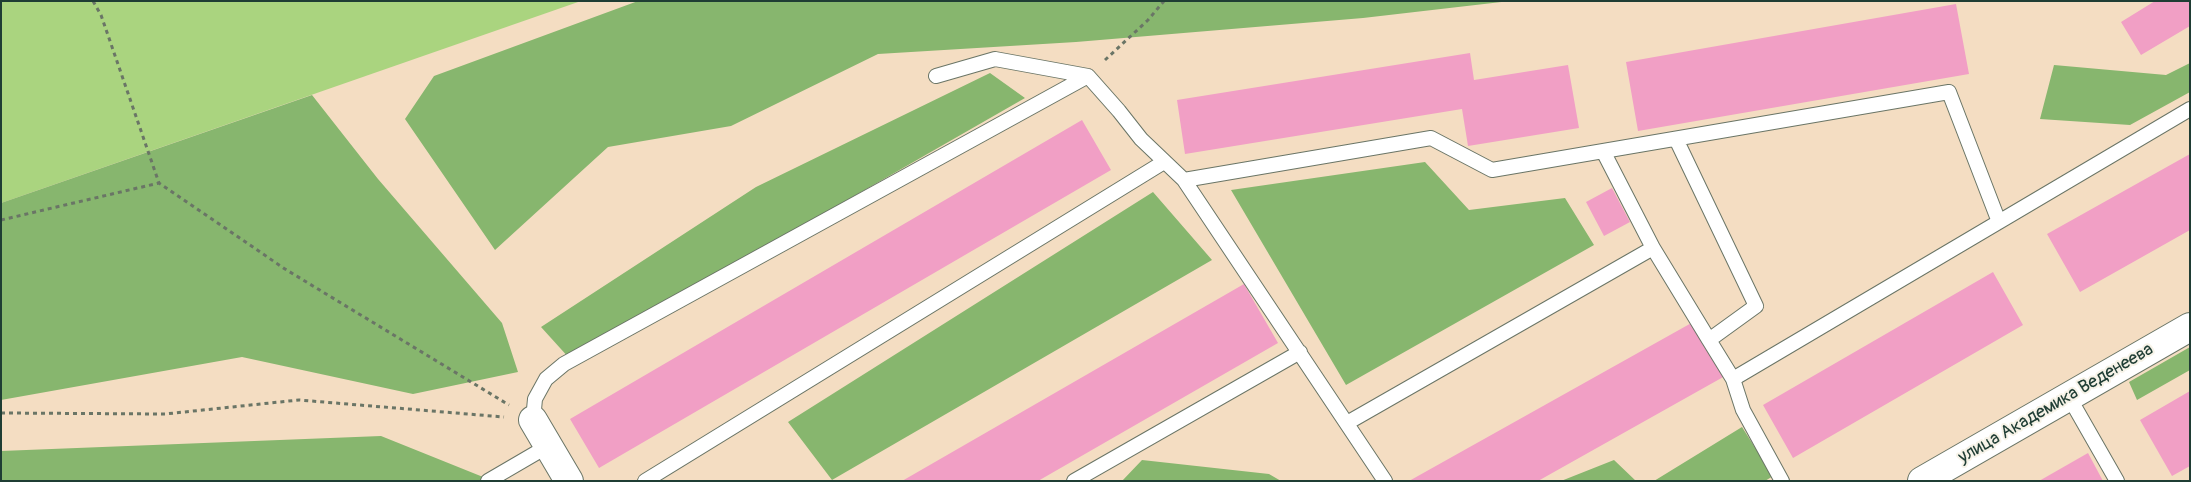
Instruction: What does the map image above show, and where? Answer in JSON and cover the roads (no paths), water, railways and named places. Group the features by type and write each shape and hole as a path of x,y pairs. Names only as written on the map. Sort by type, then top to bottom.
{"street":[{"name":"улица Академика Веденеева","path":"1922,481 2190,327"},
{"path":"533,420 569,481"}],"lane":[{"path":"936,76 995,59 1088,76 1141,139 1184,180 1385,481"},
{"path":"533,420 535,398 546,379 564,364 1088,76"},
{"path":"1184,180 1431,138 1492,170 1949,92 1999,222"},
{"path":"1733,379 2190,109"},
{"path":"1676,139 1756,306 1709,340"},
{"path":"1603,151 1653,248 1733,379 1743,410 1782,481"},
{"path":"645,481 1164,162"},
{"path":"1347,423 1653,248"},
{"path":"1074,481 1300,352"},
{"path":"2069,396 2117,481"},
{"path":"488,481 548,446"}]}
